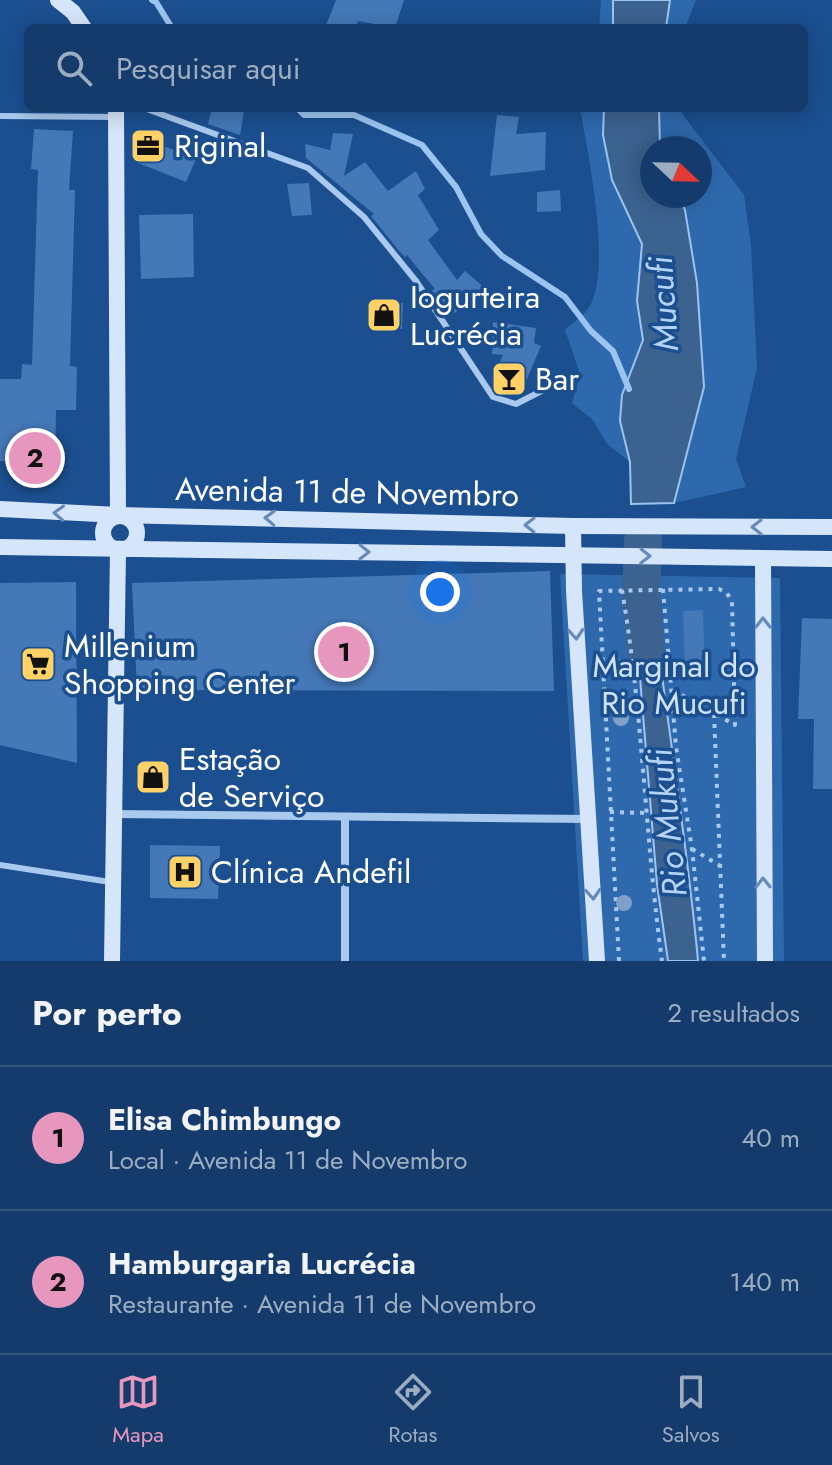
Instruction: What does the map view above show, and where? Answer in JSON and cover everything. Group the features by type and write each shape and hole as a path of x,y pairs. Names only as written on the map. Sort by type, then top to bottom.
{"street":[{"path":"58,0 73,12 81,24"},
{"path":"112,961 118,550 105,542 103,532 106,523 118,515 117,112"},
{"name":"Avenida 11 de Novembro","path":"0,509 118,515 573,526 832,527"},
{"name":"Avenida 11 de Novembro","path":"118,515 132,520 137,533 129,547 118,550"},
{"path":"573,526 572,556 597,961"},
{"name":"Avenida 11 de Novembro","path":"0,547 832,559"},
{"path":"763,558 765,961"},
{"path":"115,814 588,819"},
{"path":"345,817 345,961"}],"lane":[{"path":"0,116 117,112"},
{"path":"155,112 308,168 319,176 364,217 416,281 493,397 516,404 563,380"},
{"path":"0,865 113,882"}],"path":[{"path":"663,589 676,747 705,960"},
{"path":"619,961 599,591 719,589 727,593 732,602 735,725 671,689"},
{"path":"622,590 630,636 645,813 662,961"},
{"path":"714,714 724,961"},
{"path":"610,812 645,813"},
{"path":"692,849 719,865"}],"green space":[{"path":"601,0 613,0 613,24 599,24"},
{"path":"670,0 696,0 687,24 667,24"},
{"path":"581,112 604,112 603,135 612,180 642,244 637,301 643,340 620,421 630,462 607,444 593,420 572,403 580,374 565,330 591,304 597,286 598,236"},
{"path":"659,112 682,112 699,136 660,136"},
{"path":"712,153 744,195 751,245 757,368 736,459 746,487 674,503 688,452 685,210 712,208"},
{"name":"Marginal do Rio Mucufi","path":"560,574 780,578 784,961 583,961"}],"water":[{"path":"613,0 670,0 667,24 613,24"},
{"name":"Mucufi","path":"604,112 659,112 660,136 640,136 640,208 685,210 697,283 704,387 674,503 631,504 630,462 620,421 622,395 643,340 637,301 642,244 612,180 603,135"},
{"path":"652,596 698,961 668,961 657,884 637,641 630,597 641,599"}],"building":[{"path":"336,0 404,0 396,24 358,21 357,24 327,24"},
{"path":"211,112 244,112 240,135 208,124"},
{"path":"497,115 519,117 516,134 546,132 545,170 490,176"},
{"path":"34,129 73,131 69,190 75,190 70,366 77,367 76,410 56,410 55,466 0,461 0,379 21,379 22,364 32,365 38,170 31,169"},
{"path":"333,133 353,134 344,176 365,162 388,191 416,171 425,189 418,195 439,230 428,240 457,280 465,271 486,289 472,305 470,303 448,317 431,291 435,289 406,254 406,258 400,252 371,216 374,214 306,158 305,144 330,150"},
{"path":"142,137 196,159 186,182 133,161"},
{"path":"309,183 312,215 292,216 287,184"},
{"path":"560,190 561,211 537,212 537,192"},
{"path":"193,214 194,277 141,279 139,215"},
{"path":"369,301 403,303 402,329 367,327"},
{"path":"493,322 536,328 534,343 541,346 521,393 491,381 503,355 492,354"},
{"path":"550,571 554,691 137,690 132,583"},
{"name":"Millenium Shopping Center","path":"76,582 77,763 0,745 0,583"},
{"path":"703,610 705,672 685,673 683,611"},
{"path":"802,618 832,619 832,789 813,789 814,719 798,719"},
{"name":"Clínica Andefil","path":"150,845 220,846 218,899 150,898"}],"waterway":[{"path":"152,0 170,24"},
{"path":"301,112 304,115 354,115 422,145 456,187 481,234 502,256 565,297 591,331 613,351 629,389"},
{"name":"Rio Mukufi","path":"643,541 641,599 646,648"}],"place":[{"name":"Riginal","path":"148,146"},
{"name":"Iogurteira Lucrécia","path":"384,315"},
{"name":"Bar","path":"509,379"},
{"name":"Hamburgaria Lucrécia","path":"35,458"},
{"name":"Elisa Chimbungo","path":"344,652"},
{"name":"Millenium Shopping Center","path":"38,664"},
{"name":"Estação de Serviço","path":"153,777"},
{"name":"Clínica Andefil","path":"185,872"}]}
